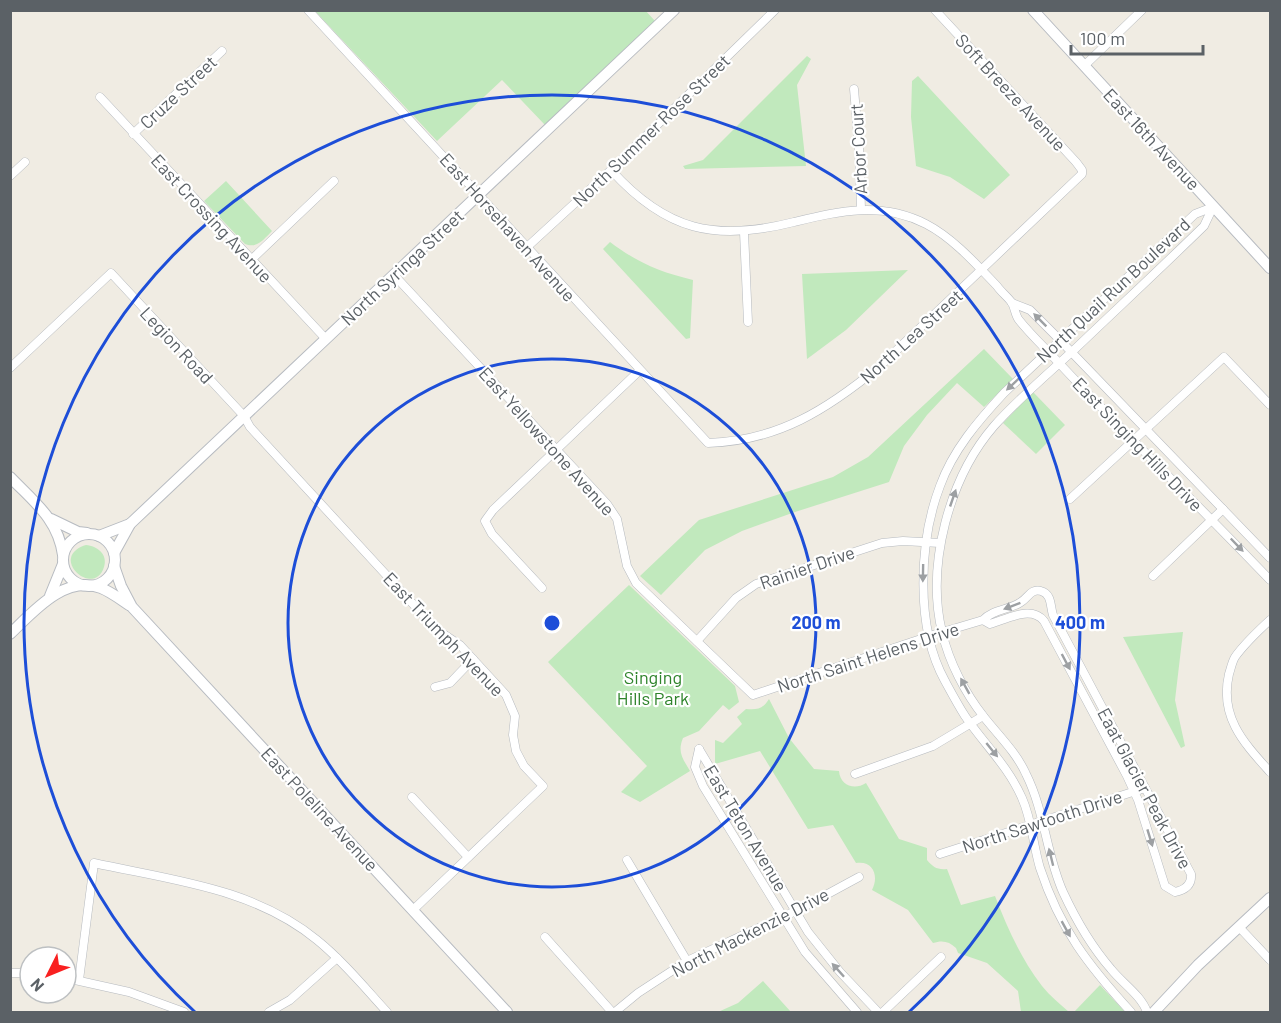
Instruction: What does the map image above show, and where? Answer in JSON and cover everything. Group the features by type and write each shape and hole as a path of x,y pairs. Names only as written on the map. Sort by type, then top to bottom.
{"street":[{"name":"East Horsehaven Avenue","path":"308,10 639,371 708,443"},
{"name":"North Syringa Street","path":"114,553 130,524 674,10"},
{"name":"North Summer Rose Street","path":"526,248 611,170 775,10"},
{"name":"Soft Breeze Avenue","path":"935,10 1076,162 1082,174"},
{"name":"East 16th Avenue","path":"1033,10 1270,268"},
{"path":"1084,66 1142,10"},
{"name":"Cruze Street","path":"133,134 222,51"},
{"name":"Arbor Court","path":"854,88 861,209"},
{"name":"East Crossing Avenue","path":"100,98 325,338"},
{"path":"10,176 25,162"},
{"name":"East Singing Hills Drive","path":"611,170 642,201 665,217 707,230 744,232 823,214 861,209 885,211 926,224 958,247 982,271 1012,303 1017,318 1270,580"},
{"name":"North Lea Street","path":"708,443 729,442 760,436 790,426 829,405 880,366 1082,174"},
{"path":"251,260 334,181"},
{"name":"North Quail Run Boulevard","path":"1131,1012 1095,973 1060,917 1039,865 1022,797 1004,764 972,724 943,677 929,636 923,588 926,542 939,487 963,442 1004,393 1195,214 1213,207"},
{"name":"North Quail Run Boulevard","path":"1147,1012 1144,1004 1110,969 1086,936 1063,891 1052,862 1043,820 1032,788 1013,750 983,716 957,672 942,632 939,607 940,543 965,468 994,426 1204,226 1213,207"},
{"path":"744,232 748,322"},
{"name":"Legion Road","path":"10,368 111,273 244,416"},
{"name":"East Yellowstone Avenue","path":"394,275 607,504 617,519 629,574 636,583 753,695"},
{"name":"East Singing Hills Drive","path":"1012,303 1030,310 1270,558"},
{"path":"1070,499 1224,357 1270,405"},
{"path":"542,588 492,534 485,521 493,510 639,371"},
{"name":"East Triumph Avenue","path":"244,416 250,427 436,629 460,645 506,694 515,716 513,735 516,751 524,766 543,786 413,910"},
{"path":"10,477 50,519 61,541 63,560 70,578 89,586"},
{"path":"1153,576 1222,509"},
{"path":"10,634 50,596 103,582 108,578 114,566 114,553 108,542 50,519"},
{"name":"North Syringa Street","path":"94,535 130,524"},
{"path":"50,596 71,540 77,536 94,535"},
{"name":"Rainier Drive","path":"697,641 736,598 756,584 882,543 903,541 940,543"},
{"name":"East Poleline Avenue","path":"114,566 132,607 507,1012"},
{"name":"East Poleline Avenue","path":"89,586 99,587 132,607"},
{"name":"North Saint Helens Drive","path":"753,695 983,620 988,615 1021,602 1030,593 1040,591"},
{"name":"Eaat Glacier Peak Drive","path":"1035,614 1044,621 1134,792 1165,886 1175,892 1183,890 1189,885 1191,874 1053,615 1049,597 1040,591"},
{"name":"North Saint Helens Drive","path":"983,620 990,624 1030,612 1035,614"},
{"path":"1270,620 1254,634 1233,659 1227,682 1228,709 1243,742 1270,772"},
{"path":"435,687 450,683 473,659"},
{"path":"855,774 933,746 983,716"},
{"name":"East Teton Avenue","path":"857,1012 811,960 782,917 703,786 695,767 699,748 795,911 821,950 878,1012"},
{"name":"North Sawtooth Drive","path":"940,854 1145,788"},
{"path":"412,797 468,857"},
{"path":"627,860 687,961"},
{"path":"184,1012 129,992 79,980 94,863 229,892 266,907 318,940 387,1012"},
{"name":"North Mackenzie Drive","path":"614,1012 638,993 687,961 795,911 859,877"},
{"path":"1154,1012 1198,965 1270,897"},
{"path":"1239,927 1270,960"},
{"path":"545,937 614,1012"},
{"path":"883,1012 941,957"},
{"path":"269,1012 290,1000 337,958"}],"green space":[{"path":"645,10 655,21 545,125 502,80 437,141 315,11"},
{"path":"807,56 811,59 797,85 806,166 685,169 683,166 703,160"},
{"path":"918,76 1010,175 984,199 950,177 916,166 911,117 912,81"},
{"path":"226,181 272,231 257,244 245,244 204,201"},
{"path":"610,242 650,266 693,280 690,338 686,339 603,249"},
{"path":"908,270 846,330 807,359 802,274"},
{"path":"984,349 1013,379 984,407 957,383 927,415 904,446 889,482 742,531 705,550 661,595 640,576 699,520 833,477 868,457"},
{"path":"1033,392 1065,425 1036,454 1003,423"},
{"path":"86,545 98,549 105,562 99,576 91,579 84,577 72,566 71,558 75,551"},
{"name":"Singing Hills Park","path":"629,585 735,686 739,702 729,710 723,705 699,731 683,738 681,751 690,771 640,802 621,792 647,766 548,662"},
{"path":"1183,632 1175,700 1185,746 1181,748 1123,637"},
{"path":"769,699 789,738 814,769 839,771 842,780 848,785 857,786 866,783 899,839 927,848 927,860 933,866 947,869 961,905 995,896 1021,954 1034,976 1045,990 1069,1012 1021,1012 1018,991 987,963 958,953 956,948 948,943 942,941 933,943 908,910 872,890 875,880 873,870 867,864 856,863 833,825 808,829 760,751 715,764 715,740 723,743 742,724 737,717 746,709 762,707"},
{"path":"763,981 791,1012 718,1012 738,1003"},
{"path":"1100,985 1125,1012 1074,1012"}]}
